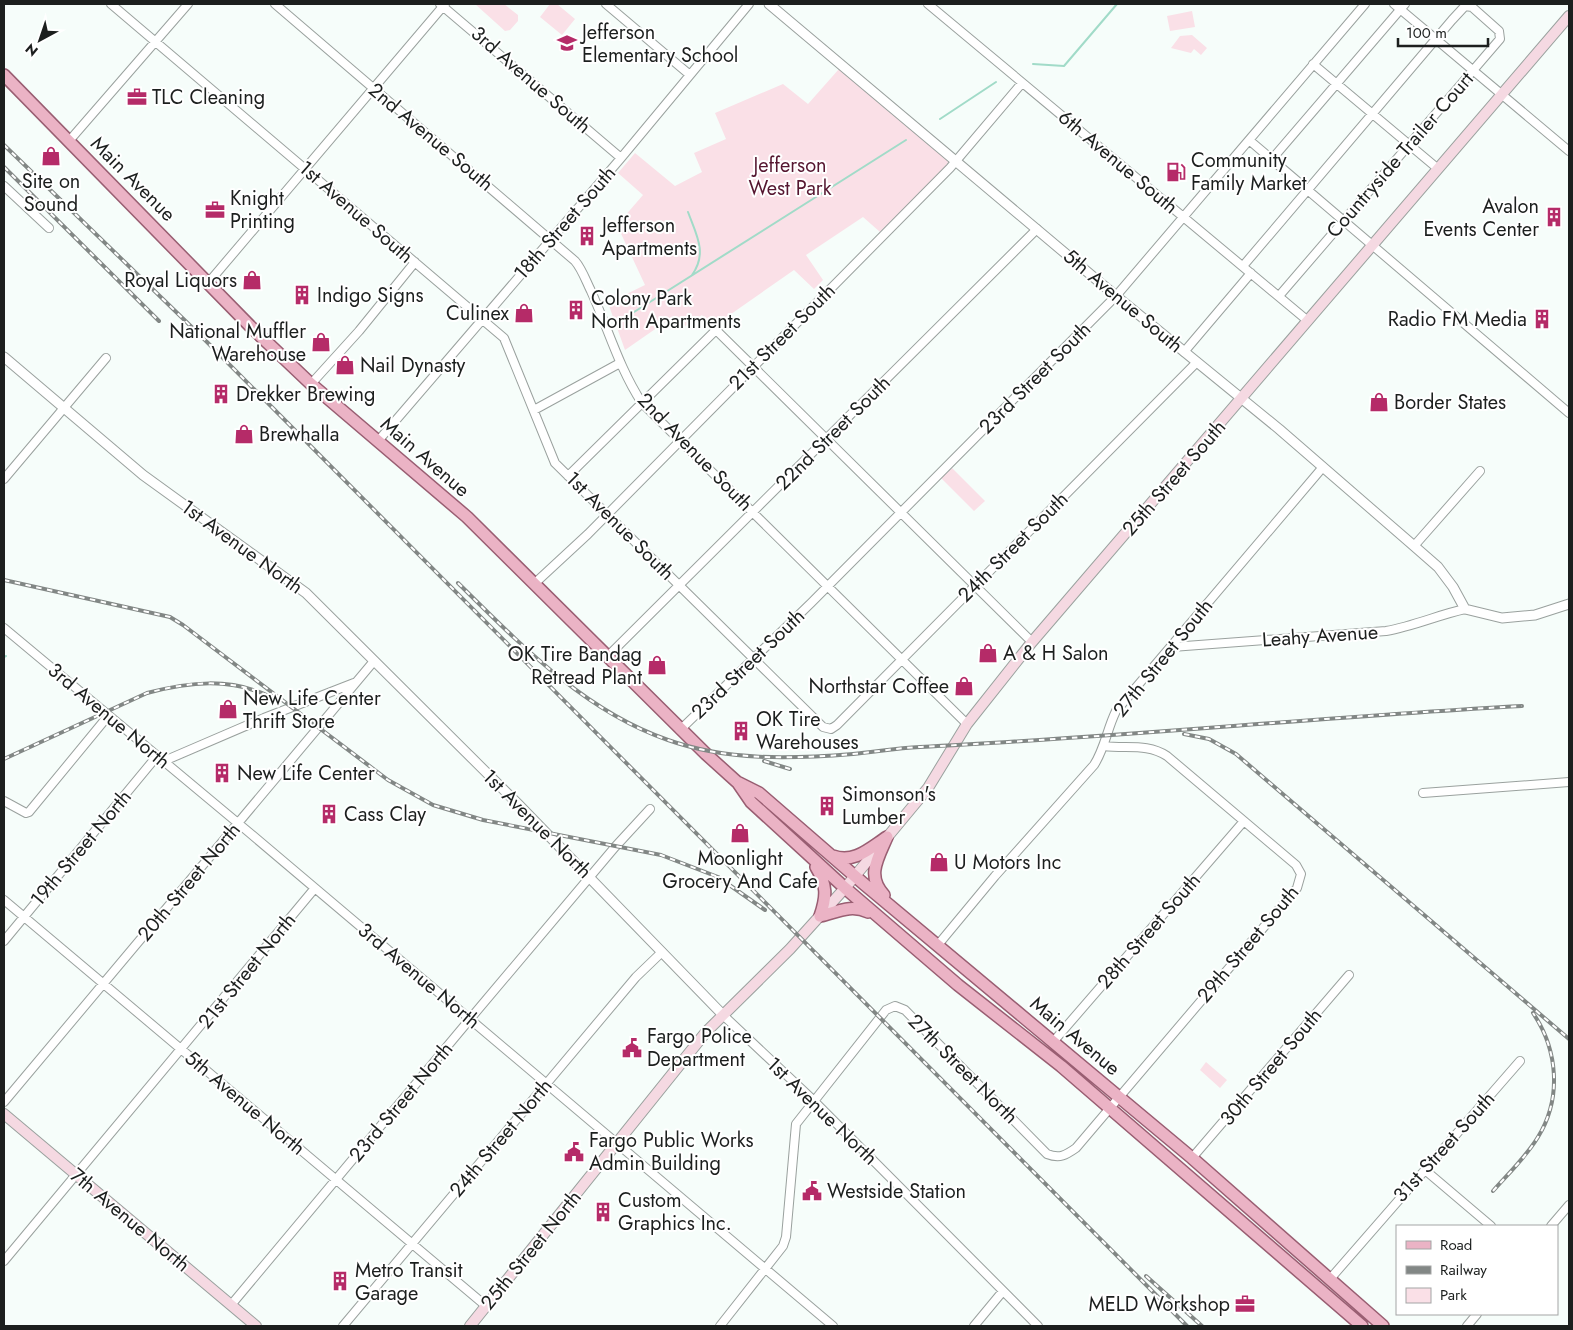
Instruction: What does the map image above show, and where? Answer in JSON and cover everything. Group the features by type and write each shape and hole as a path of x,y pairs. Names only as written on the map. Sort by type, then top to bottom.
{"main road":[{"name":"25th Street South","path":"790,949 845,888 928,788 967,724 1032,642 1569,16"},
{"name":"Main Avenue","path":"4,75 209,282 250,326 312,384 467,517 680,730 737,782 751,802 812,859 992,1012 1061,1066 1272,1246 1362,1326"},
{"name":"Main Avenue","path":"737,782 759,793 854,876 1192,1158 1383,1326"},
{"path":"829,854 843,860 849,859 887,837"},
{"path":"887,837 875,865 874,879 878,889 909,922"},
{"path":"812,859 826,887 825,900 820,916"},
{"path":"820,916 857,907 882,919"},
{"name":"25th Street North","path":"470,1326 706,1032 790,949"},
{"path":"992,1012 998,1007 1002,1008 1064,1050"},
{"name":"7th Avenue North","path":"4,1114 256,1326"},
{"path":"1272,1246 1281,1245 1325,1275"}],"street":[{"name":"1st Avenue South","path":"111,4 504,338 550,454 568,476 818,724 828,728"},
{"path":"69,141 188,4"},
{"name":"2nd Avenue South","path":"275,4 575,261 605,322 620,363 642,403 967,724"},
{"path":"209,282 443,4"},
{"name":"3rd Avenue South","path":"443,4 621,158"},
{"path":"606,4 690,75"},
{"name":"18th Street South","path":"378,441 621,158 749,4"},
{"name":"5th Avenue South","path":"769,4 1116,296 1323,467 1414,546 1438,567 1453,587 1465,609"},
{"name":"6th Avenue South","path":"928,4 1308,321"},
{"name":"23rd Street South","path":"680,730 827,587 1116,296 1365,4"},
{"path":"1272,159 1399,6 1569,151"},
{"name":"Countryside Trailer Court","path":"1243,266 1436,39 1466,6 1472,7 1501,34 1500,39 1279,296"},
{"path":"1313,64 1437,168"},
{"name":"21st Street South","path":"534,584 608,514 956,161 1022,83"},
{"path":"1249,140 1569,413"},
{"path":"4,186 49,228"},
{"name":"22nd Street South","path":"607,657 1037,229"},
{"path":"312,384 359,331 415,262"},
{"path":"1184,352 1251,273"},
{"path":"568,476 716,330 1032,642"},
{"name":"1st Avenue North","path":"4,357 143,475 306,593 590,878 723,1015 814,1101 1038,1326"},
{"path":"4,479 106,358"},
{"name":"24th Street South","path":"828,728 837,725 1197,362"},
{"path":"534,410 620,363"},
{"name":"27th Street South","path":"938,946 995,876 1094,765 1104,746 1116,711 1323,467"},
{"path":"1414,546 1480,471"},
{"path":"1465,609 1502,618 1535,614 1569,604"},
{"name":"Leahy Avenue","path":"1172,647 1386,631 1414,626 1440,614 1465,609"},
{"name":"3rd Avenue North","path":"4,628 238,823 833,1326"},
{"name":"20th Street North","path":"4,1102 374,661"},
{"name":"19th Street North","path":"4,941 160,758 356,683"},
{"path":"4,801 26,813 29,812 108,716"},
{"name":"29th Street South","path":"1104,746 1119,748 1140,746 1158,750 1296,865 1301,874 1301,882 1297,888 1110,1108"},
{"path":"1423,793 1569,782"},
{"name":"23rd Street North","path":"231,1305 470,1019 650,809"},
{"name":"28th Street South","path":"1053,1042 1244,821"},
{"name":"21st Street North","path":"4,1261 182,1050 315,888"},
{"name":"5th Avenue North","path":"4,900 486,1306"},
{"name":"24th Street North","path":"343,1326 636,978 662,952"},
{"name":"30th Street South","path":"1192,1158 1349,975"},
{"name":"27th Street North","path":"720,1326 783,1246 786,1238 793,1134 796,1124 886,1010 895,1006 905,1010 1047,1154 1055,1157 1065,1156 1076,1148 1110,1108"},
{"name":"31st Street South","path":"1325,1275 1425,1170 1520,1061"},
{"path":"1425,1170 1490,1225"},
{"path":"1552,1225 1569,1205"},
{"path":"974,1326 1003,1291"},
{"path":"1467,1326 1476,1315"}],"green space":[{"path":"475,4 504,4 518,15 518,21 510,30 505,31"},
{"path":"550,4 557,4 575,19 562,35 540,17"},
{"path":"1192,11 1195,27 1170,31 1167,16"},
{"path":"1192,35 1207,48 1201,55 1194,49 1191,53 1171,48 1180,36"},
{"name":"Jefferson West Park","path":"839,69 951,162 880,232 863,217 806,255 823,280 814,289 794,270 711,328 702,315 685,326 674,316 625,350 608,303 645,285 617,225 643,195 618,173 635,153 675,186 702,172 694,153 726,139 715,113 783,84 808,104"},
{"path":"952,468 985,501 974,511 941,478"},
{"path":"1206,1062 1227,1080 1220,1088 1200,1070"}],"waterway":[{"path":"1033,64 1064,66 1117,4"},
{"path":"940,119 996,82"},
{"path":"623,319 906,140"},
{"path":"688,212 697,236 700,251 697,267 692,275"}],"railway":[{"path":"4,145 203,338 1187,1326"},
{"path":"4,167 159,321"},
{"path":"4,580 170,617 388,780 433,805 483,820 661,855 718,877 765,910"},
{"path":"458,583 555,674 608,712 668,740 690,747 736,755 759,757 830,756 911,748 1522,706"},
{"path":"4,759 147,693 163,689 194,684 225,684 240,686 271,697"},
{"path":"1184,734 1209,739 1236,754 1569,1039"},
{"path":"764,761 790,769"},
{"path":"1493,1191 1538,1137 1546,1122 1551,1106 1554,1090 1552,1058 1548,1042 1533,1013"},
{"path":"1146,1276 1202,1326"}],"place":[{"name":"Jefferson Elementary School","path":"567,43"},
{"name":"TLC Cleaning","path":"137,97"},
{"name":"Site on Sound","path":"51,156"},
{"name":"Community Family Market","path":"1176,172"},
{"name":"Knight Printing","path":"215,210"},
{"name":"Avalon Events Center","path":"1554,217"},
{"name":"Jefferson Apartments","path":"587,236"},
{"name":"Royal Liquors","path":"252,280"},
{"name":"Indigo Signs","path":"302,295"},
{"name":"Colony Park North Apartments","path":"576,310"},
{"name":"Culinex","path":"524,313"},
{"name":"Radio FM Media","path":"1542,319"},
{"name":"National Muffler Warehouse","path":"321,342"},
{"name":"Nail Dynasty","path":"345,365"},
{"name":"Drekker Brewing","path":"221,394"},
{"name":"Border States","path":"1379,402"},
{"name":"Brewhalla","path":"244,434"},
{"name":"A & H Salon","path":"988,653"},
{"name":"OK Tire Bandag Retread Plant","path":"657,665"},
{"name":"Northstar Coffee","path":"964,686"},
{"name":"New Life Center Thrift Store","path":"228,709"},
{"name":"OK Tire Warehouses","path":"741,731"},
{"name":"New Life Center","path":"222,773"},
{"name":"Simonson's Lumber","path":"827,806"},
{"name":"Cass Clay","path":"329,814"},
{"name":"Moonlight Grocery And Cafe","path":"740,833"},
{"name":"U Motors Inc","path":"939,862"},
{"name":"Fargo Police Department","path":"632,1048"},
{"name":"Fargo Public Works Admin Building","path":"574,1152"},
{"name":"Westside Station","path":"812,1191"},
{"name":"Custom Graphics Inc.","path":"603,1212"},
{"name":"Metro Transit Garage","path":"340,1281"},
{"name":"MELD Workshop","path":"1245,1304"}]}
